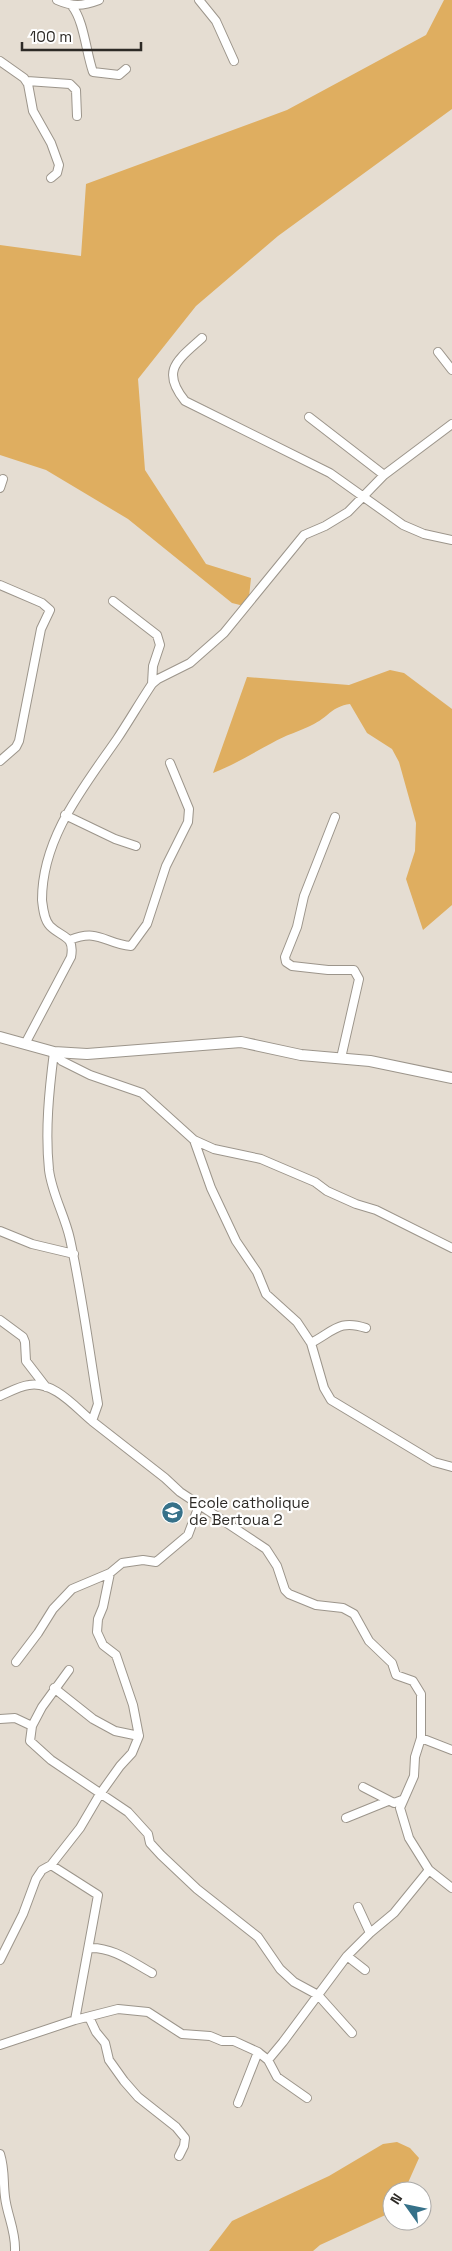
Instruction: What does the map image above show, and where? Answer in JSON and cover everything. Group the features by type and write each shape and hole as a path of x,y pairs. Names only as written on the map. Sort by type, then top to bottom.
{"street":[{"path":"57,0 72,6 86,5 99,0"},
{"path":"199,0 216,21 234,61"},
{"path":"72,6 77,13 87,56 94,72 119,75 126,69"},
{"path":"0,61 27,81 70,84 76,90 77,116"},
{"path":"27,81 34,114 51,144 59,165 57,173 51,178"},
{"path":"202,338 175,362 172,370 174,381 185,401 330,473 403,525 424,534 452,540"},
{"path":"438,352 452,370"},
{"path":"309,418 384,475"},
{"path":"25,1044 71,957 72,947 70,940 49,925 44,916 42,900 49,862 58,829 65,815 152,684 190,663 224,633 304,534 325,526 348,512 384,475 452,424"},
{"path":"0,488 3,479"},
{"path":"0,585 42,603 50,610 41,629 19,741 16,747 0,761"},
{"path":"113,600 157,635 160,645 153,666 152,684"},
{"path":"70,940 82,935 93,934 131,946 147,924 166,866 188,822 189,809 170,763"},
{"path":"65,815 115,839 136,846"},
{"path":"335,817 304,896 297,927 285,957 286,962 292,966 328,970 346,969 354,970 358,974 359,979 340,1058"},
{"path":"0,1037 54,1052 114,1053 241,1042 301,1056 370,1061 452,1078"},
{"path":"54,1052 62,1061 90,1075 142,1093 194,1140 214,1149 261,1159 314,1182 327,1191 356,1204 376,1210 452,1248"},
{"path":"54,1052 48,1103 49,1169 54,1190 68,1228 81,1288 98,1404 92,1421"},
{"path":"194,1140 211,1188 236,1241 257,1272 266,1294 297,1322 311,1343 324,1388 330,1400 434,1462 452,1467"},
{"path":"0,1231 39,1246 74,1254"},
{"path":"0,1320 23,1337 26,1361 46,1387"},
{"path":"311,1343 345,1324 354,1324 366,1328"},
{"path":"0,1396 28,1385 46,1387 60,1394 180,1492 200,1503 231,1528 266,1549 277,1566 285,1590 289,1594 316,1605 343,1608 354,1614 369,1641 392,1663 396,1676 408,1678 420,1690 421,1738 415,1757 414,1776 400,1808 409,1838 429,1870 452,1888"},
{"path":"16,1662 53,1609 72,1589 110,1573 122,1563 143,1560 156,1562 188,1535 200,1503"},
{"path":"0,1960 24,1914 36,1879 42,1870 51,1865 80,1828 100,1794 132,1753 139,1736 133,1705 116,1655 103,1645 97,1632 98,1620 103,1607 110,1573"},
{"path":"69,1670 54,1688 42,1707 32,1726 30,1741 51,1760 128,1812 148,1834 150,1843 161,1855 212,1901 258,1937 280,1969 294,1982 318,1995 352,2033"},
{"path":"54,1688 101,1723 115,1731 139,1736"},
{"path":"0,1719 15,1718 32,1726"},
{"path":"421,1738 452,1750"},
{"path":"363,1787 394,1803 402,1800"},
{"path":"346,1818 388,1801"},
{"path":"51,1865 98,1895 76,2020"},
{"path":"268,2060 347,1956 394,1913 429,1870"},
{"path":"358,1907 370,1933"},
{"path":"89,1948 101,1947 152,1973"},
{"path":"347,1956 365,1970"},
{"path":"0,2046 76,2020 118,2009 148,2012 182,2034 210,2036 222,2041 234,2041 258,2052 268,2060 277,2076 307,2098"},
{"path":"89,2017 96,2032 105,2042 108,2060 124,2082 145,2103 176,2127 185,2138 184,2146 179,2156"},
{"path":"238,2103 258,2052"},
{"path":"0,2154 5,2181 5,2199 13,2227 15,2251"}],"shaded area":[{"path":"444,0 452,0 452,109 278,236 196,306 138,379 145,470 206,564 251,578 248,607 232,603 128,519 46,470 0,455 0,245 81,256 86,184 287,110 426,35"},
{"path":"390,670 404,673 452,709 452,905 423,930 406,879 415,851 416,823 399,762 392,749 367,733 350,704 335,709 320,721 213,773 247,677 349,685"},
{"path":"397,2142 410,2148 419,2158 409,2181 382,2181 382,2217 320,2245 313,2251 209,2251 232,2221 329,2176 383,2144"}],"place":[{"name":"Ecole catholique de Bertoua 2","path":"173,1512"}]}
